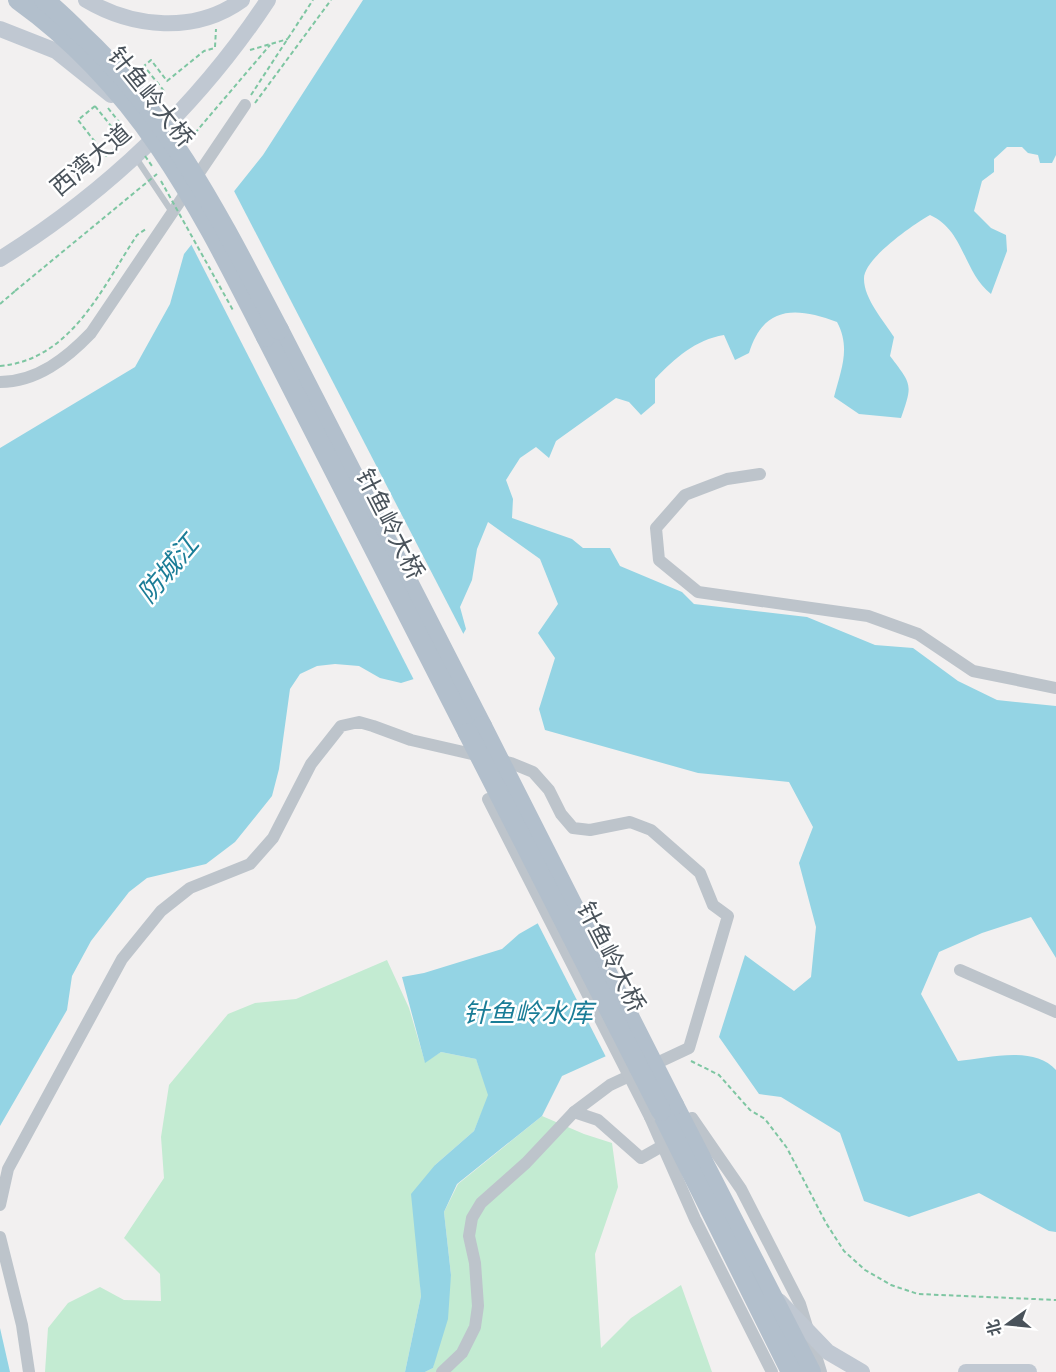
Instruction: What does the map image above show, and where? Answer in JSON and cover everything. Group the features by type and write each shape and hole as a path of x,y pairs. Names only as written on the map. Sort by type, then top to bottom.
{"main road":[{"name":"针鱼岭大桥","path":"18,0 43,18 93,63 141,145 212,231 667,1108"},
{"name":"针鱼岭大桥","path":"44,0 102,53 148,104 181,151 224,225 667,1108"},
{"path":"86,0 110,14 151,24 180,23 213,15 242,0"},
{"name":"西湾大道","path":"0,259 69,212 207,84 221,53 268,0"},
{"path":"0,29 56,51 88,75 141,145"},
{"path":"667,1108 773,1294 811,1372"},
{"path":"667,1108 791,1372"},
{"path":"773,1294 810,1336 828,1352 862,1372"},
{"path":"966,1372 1029,1372"}],"street":[{"path":"0,382 36,374 73,352 91,333 172,213 248,108"},
{"path":"760,474 727,479 686,495 656,528 659,560 698,592 868,616 918,633 973,671 1056,688"},
{"path":"0,1205 8,1169 122,959 161,910 190,888 250,864 273,838 311,765 341,726 359,722 411,740 511,764 533,772 549,790 561,814 573,828 590,830 630,822 651,830 700,873 713,905 728,916 689,1048 610,1084 574,1112 526,1163 487,1196 476,1210 469,1236 475,1263 478,1316 468,1345 442,1372"},
{"path":"520,782 667,1108 664,1145 695,1219 772,1372"},
{"path":"488,799 667,1108 698,1131 741,1189 800,1304 821,1372"},
{"path":"960,970 1056,1012"},
{"path":"574,1112 598,1120 641,1158 664,1145"},
{"path":"0,1237 22,1325 29,1372"}],"lane":[{"path":"141,145 172,213"}],"path":[{"path":"248,108 288,39 314,0"},
{"path":"248,108 331,0"},
{"path":"213,15 221,53"},
{"path":"210,57 288,39"},
{"path":"195,133 270,45"},
{"path":"164,91 144,66 151,60 167,81 204,51 221,53"},
{"path":"101,100 141,145 238,318"},
{"path":"117,123 110,128 122,143 106,156 78,120 95,106 141,145"},
{"path":"0,304 157,174"},
{"path":"0,366 32,360 62,340 77,326 137,235 142,230 160,231"},
{"path":"678,1054 719,1075 750,1110 765,1119 787,1148 826,1223 844,1251 865,1270 891,1285 918,1294 1056,1300"}],"green space":[{"path":"387,960 409,1008 425,1062 441,1052 476,1059 489,1095 474,1131 435,1165 418,1248 421,1296 405,1372 45,1372 48,1328 68,1303 100,1287 124,1300 161,1301 160,1274 124,1238 164,1178 161,1137 169,1085 228,1014 255,1003 296,999"},
{"path":"542,1116 612,1143 618,1187 595,1254 601,1348 631,1318 681,1285 712,1372 425,1372 433,1368 451,1275 444,1212 458,1184"}],"water":[{"name":"防城江","path":"363,0 1056,0 1056,155 1052,163 1040,163 1038,155 1028,153 1022,147 1007,147 994,159 994,172 982,181 974,211 991,228 1006,235 1007,251 991,294 975,275 950,231 942,222 930,215 880,252 866,271 864,279 867,294 894,337 890,356 903,373 908,385 909,391 901,418 859,414 834,397 844,350 837,322 808,314 783,314 763,326 755,337 749,353 735,360 724,335 695,346 678,357 655,379 655,403 641,415 629,402 616,398 556,441 549,458 536,447 520,458 506,480 513,499 512,518 572,539 583,548 610,548 620,566 682,592 694,604 807,617 875,645 913,648 958,681 997,700 1056,706 1056,958 1031,917 982,933 939,952 921,994 958,1061 1023,1055 1047,1062 1056,1070 1056,1232 1049,1231 979,1193 909,1217 864,1201 840,1133 781,1097 759,1094 719,1037 745,955 794,991 811,977 816,927 799,863 813,827 789,782 698,773 545,730 539,709 555,658 538,633 558,604 540,559 488,522 477,549 472,580 460,607 466,629 443,670 401,683 380,678 359,666 335,664 317,666 300,674 290,689 279,769 272,796 235,842 206,864 147,878 129,892 91,941 72,976 67,1010 0,1126 0,448 135,367 170,304 184,254 263,155"},
{"name":"针鱼岭水库","path":"554,914 624,1048 562,1076 542,1116 457,1184 444,1212 451,1275 448,1319 433,1368 425,1372 405,1372 421,1296 411,1194 435,1165 474,1131 488,1095 476,1059 441,1052 425,1063 402,977 424,973 502,949 519,934"},
{"path":"0,1328 10,1372 0,1372"}],"pier":[{"path":"233,189 465,637 445,673 415,682 190,242"},
{"path":"553,911 625,1050 607,1059 536,920"}]}
